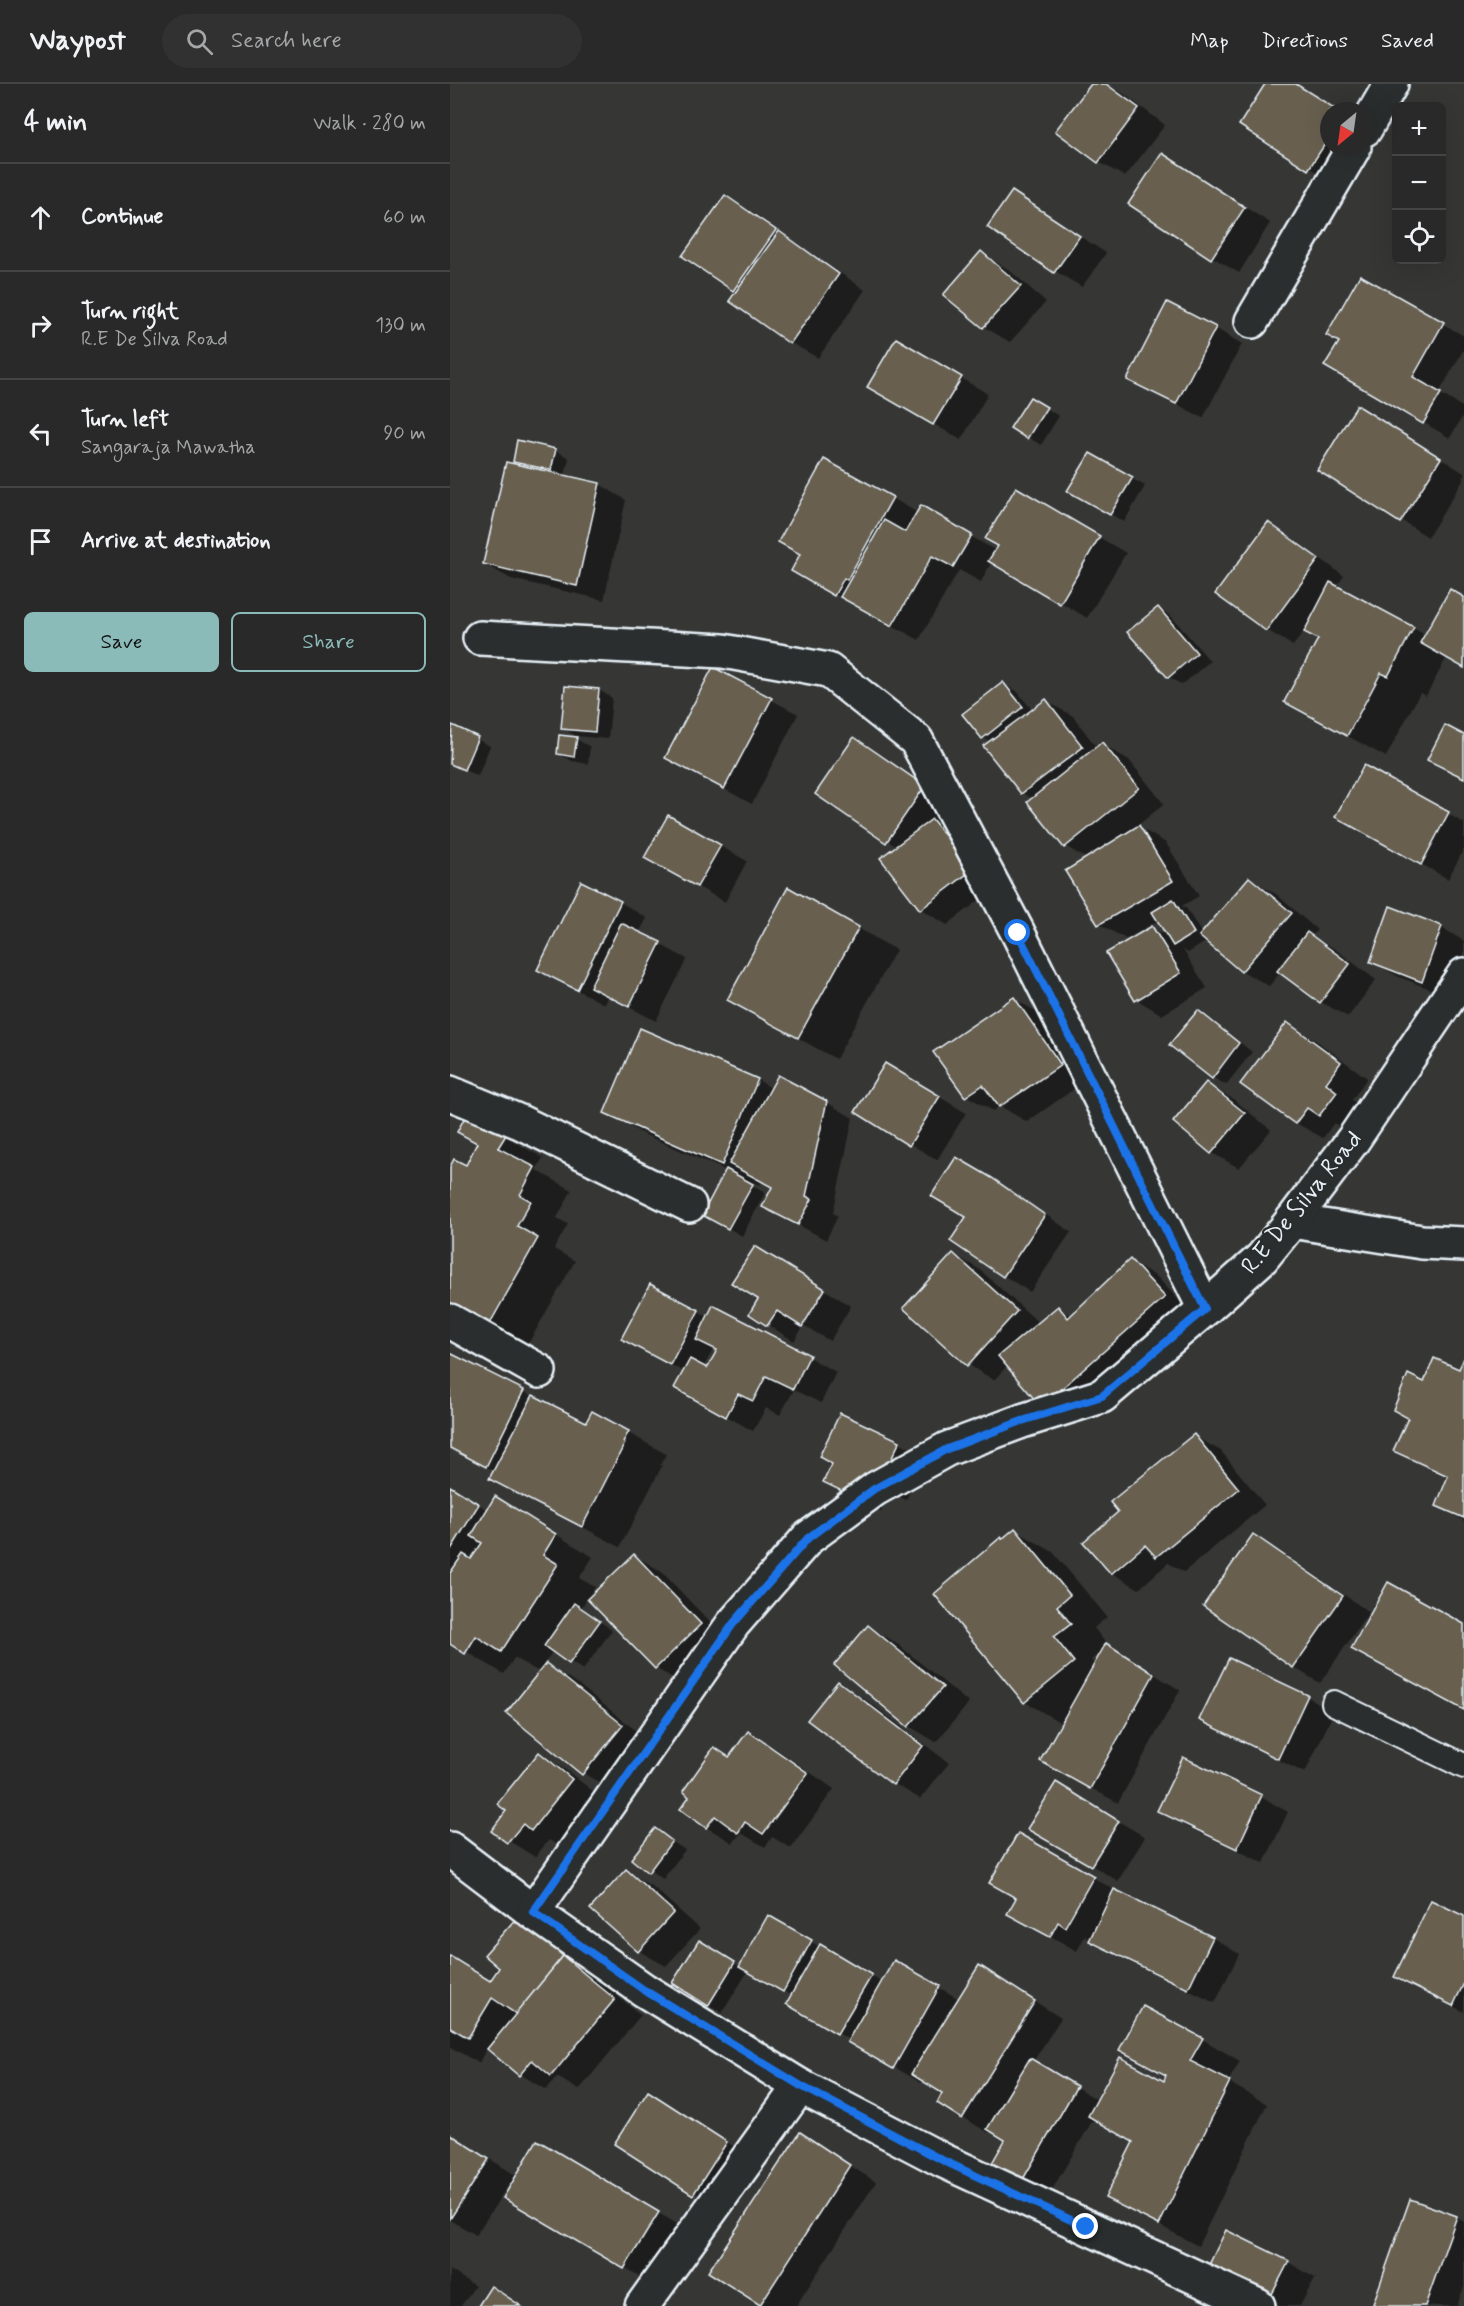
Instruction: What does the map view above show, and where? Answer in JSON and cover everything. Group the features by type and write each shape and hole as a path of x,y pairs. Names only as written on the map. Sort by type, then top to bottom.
{"street":[{"path":"1374,113 1391,84"},
{"path":"1252,321 1349,156"},
{"path":"480,638 723,651 828,670 916,740 1018,933 1205,1309"},
{"name":"R.E De Silva Road","path":"533,1912 733,1624 808,1538 874,1489 947,1449 1022,1421 1102,1396 1205,1309 1262,1258 1292,1221 1353,1140 1464,975"},
{"path":"450,1093 520,1122 689,1205"},
{"path":"1292,1221 1422,1242 1464,1244"},
{"path":"450,1321 539,1371"},
{"path":"450,1849 533,1912 644,1990 801,2086 944,2161 1258,2306"},
{"path":"642,2306 801,2086"}],"lane":[{"path":"1334,1703 1464,1766"}],"building":[{"path":"1091,84 1106,84 1139,108 1098,163 1055,131"},
{"path":"1265,84 1296,84 1325,102 1320,102 1320,152 1308,170 1239,125"},
{"path":"1162,153 1245,207 1211,259 1128,204"},
{"path":"1012,191 1080,236 1054,273 987,227"},
{"path":"725,195 776,230 733,291 682,256"},
{"path":"779,231 839,274 790,344 729,301"},
{"path":"981,251 1021,286 983,328 943,295"},
{"path":"1360,275 1444,322 1413,377 1441,393 1423,424 1324,366 1339,342 1326,335"},
{"path":"1167,302 1216,327 1176,404 1127,380"},
{"path":"896,338 962,377 933,425 867,387"},
{"path":"1030,397 1047,407 1027,439 1010,428"},
{"path":"1357,405 1441,458 1400,523 1317,470"},
{"path":"517,440 556,449 551,470 513,462"},
{"path":"1090,453 1133,477 1110,515 1067,491"},
{"path":"824,459 893,497 847,580 844,578 834,596 791,571 800,554 778,542"},
{"path":"506,462 600,483 577,586 483,564"},
{"path":"1016,487 1100,536 1060,604 988,561 998,546 985,539"},
{"path":"921,505 972,535 953,567 932,556 892,626 840,597 884,520 905,532"},
{"path":"1268,522 1319,559 1266,631 1215,594"},
{"path":"1330,582 1414,627 1388,676 1381,673 1347,736 1284,702 1318,639 1304,632"},
{"path":"1450,589 1464,597 1464,668 1420,643"},
{"path":"1158,607 1197,653 1168,678 1127,632"},
{"path":"713,667 772,698 724,789 665,758"},
{"path":"1003,682 1023,707 982,739 962,714"},
{"path":"565,686 599,689 595,732 561,729"},
{"path":"1046,699 1083,747 1021,794 983,746"},
{"path":"452,725 478,737 464,770 450,764"},
{"path":"1445,725 1464,735 1464,778 1427,760"},
{"path":"559,735 577,737 574,757 557,754"},
{"path":"854,737 925,786 886,843 815,794"},
{"path":"1102,742 1139,788 1064,848 1027,802"},
{"path":"1364,765 1449,812 1421,865 1335,817"},
{"path":"668,815 721,845 697,887 644,858"},
{"path":"932,819 972,870 920,910 880,858"},
{"path":"1139,825 1173,881 1098,925 1065,871"},
{"path":"1249,877 1292,913 1241,972 1199,936"},
{"path":"581,881 621,901 577,990 537,970"},
{"path":"788,887 859,927 798,1038 727,1000"},
{"path":"1173,899 1194,933 1173,946 1152,912"},
{"path":"1390,906 1442,926 1422,982 1370,962"},
{"path":"621,923 661,942 629,1007 590,987"},
{"path":"1152,926 1181,973 1135,1001 1106,953"},
{"path":"1307,932 1350,964 1320,1003 1277,971"},
{"path":"1014,997 1061,1065 999,1107 983,1085 965,1097 933,1052"},
{"path":"1198,1010 1239,1043 1212,1079 1169,1045"},
{"path":"1287,1022 1341,1062 1326,1083 1337,1092 1319,1116 1307,1108 1295,1124 1240,1084"},
{"path":"640,1028 758,1079 722,1165 604,1113"},
{"path":"885,1063 940,1096 909,1146 855,1112"},
{"path":"778,1075 827,1101 806,1196 812,1199 798,1225 762,1207 772,1187 729,1164"},
{"path":"1206,1082 1245,1113 1211,1154 1173,1122"},
{"path":"467,1113 506,1135 498,1148 535,1167 520,1195 531,1201 517,1226 538,1238 489,1325 450,1303 450,1167 454,1159 466,1165 477,1143 457,1132"},
{"path":"956,1157 992,1178 1045,1215 1003,1277 950,1241 966,1217 931,1196"},
{"path":"726,1169 753,1184 728,1229 702,1215"},
{"path":"755,1246 825,1289 802,1327 777,1311 767,1326 749,1314 758,1299 731,1283"},
{"path":"953,1253 1017,1311 967,1366 903,1308"},
{"path":"1130,1259 1165,1297 1041,1407 998,1356 1058,1306 1068,1318"},
{"path":"650,1284 699,1310 670,1365 621,1339"},
{"path":"713,1305 810,1355 793,1389 766,1376 753,1401 738,1394 726,1417 674,1388 690,1359 707,1368 717,1350 696,1340"},
{"path":"450,1353 524,1390 486,1467 450,1448"},
{"path":"1434,1358 1459,1369 1464,1358 1464,1518 1436,1506 1448,1476 1393,1451 1408,1418 1393,1410 1408,1374 1424,1382"},
{"path":"533,1395 586,1422 592,1411 629,1431 582,1527 489,1479"},
{"path":"840,1413 900,1441 878,1486 854,1497 823,1482 832,1464 819,1457"},
{"path":"1194,1434 1239,1489 1156,1557 1145,1545 1111,1574 1083,1542 1118,1512 1110,1502"},
{"path":"450,1486 479,1504 450,1551"},
{"path":"495,1496 556,1534 543,1555 558,1564 501,1652 476,1636 465,1654 450,1644 450,1573 463,1554 471,1559 482,1543 471,1536"},
{"path":"1015,1528 1070,1595 1057,1606 1071,1624 1054,1637 1074,1662 1024,1703 934,1594 1001,1537 1002,1539"},
{"path":"1253,1534 1343,1596 1293,1668 1203,1606"},
{"path":"634,1554 701,1624 655,1669 587,1599"},
{"path":"1388,1582 1464,1624 1464,1710 1351,1649"},
{"path":"574,1603 600,1621 569,1664 544,1646"},
{"path":"868,1625 943,1687 908,1727 834,1665"},
{"path":"1106,1643 1154,1674 1090,1789 1040,1761"},
{"path":"1229,1658 1308,1695 1278,1759 1199,1720"},
{"path":"546,1663 623,1725 582,1775 506,1713"},
{"path":"838,1681 923,1746 893,1785 807,1720"},
{"path":"748,1731 808,1773 763,1834 745,1822 738,1833 715,1816 706,1828 680,1809 689,1797 683,1791 714,1747 729,1757"},
{"path":"539,1752 572,1779 531,1831 523,1824 507,1843 491,1831 506,1811 497,1804"},
{"path":"1183,1757 1262,1795 1237,1849 1157,1811"},
{"path":"1056,1782 1119,1821 1091,1866 1027,1829"},
{"path":"655,1828 672,1841 648,1873 631,1859"},
{"path":"1018,1833 1094,1876 1065,1927 1058,1922 1050,1937 1007,1914 1016,1898 989,1883"},
{"path":"626,1869 674,1912 638,1952 590,1909"},
{"path":"1114,1889 1213,1937 1188,1989 1089,1941"},
{"path":"1431,1900 1464,1916 1464,1983 1453,2006 1394,1977"},
{"path":"768,1915 812,1940 783,1992 739,1967"},
{"path":"518,1916 563,1956 516,2014 492,1998 468,2038 450,2027 450,1956 490,1981 499,1968 484,1955"},
{"path":"699,1940 735,1962 708,2006 672,1983"},
{"path":"820,1944 872,1975 837,2034 786,2004"},
{"path":"563,1956 615,1999 551,2076 532,2060 519,2076 487,2049"},
{"path":"894,1960 940,1986 893,2069 847,2042"},
{"path":"979,1965 1035,2001 962,2119 937,2103 942,2093 911,2074"},
{"path":"1143,2006 1203,2038 1190,2061 1230,2081 1159,2225 1105,2198 1133,2142 1088,2116 1120,2057 1164,2081 1166,2075 1119,2050"},
{"path":"1030,2058 1077,2086 1022,2181 992,2163 1005,2140 987,2129"},
{"path":"648,2091 727,2142 693,2195 614,2144"},
{"path":"800,2132 850,2165 760,2305 708,2272"},
{"path":"450,2134 489,2159 450,2219"},
{"path":"537,2140 659,2212 624,2269 503,2198"},
{"path":"1410,2199 1457,2216 1425,2306 1378,2306 1373,2304"},
{"path":"1226,2230 1289,2261 1269,2300 1207,2269"},
{"path":"491,2286 521,2306 478,2306"}],"route":[{"path":"1018,933 1205,1309 1102,1396 1022,1421 947,1449 874,1489 808,1538 733,1624 533,1912 644,1990 801,2086 944,2161 1086,2227"}]}
